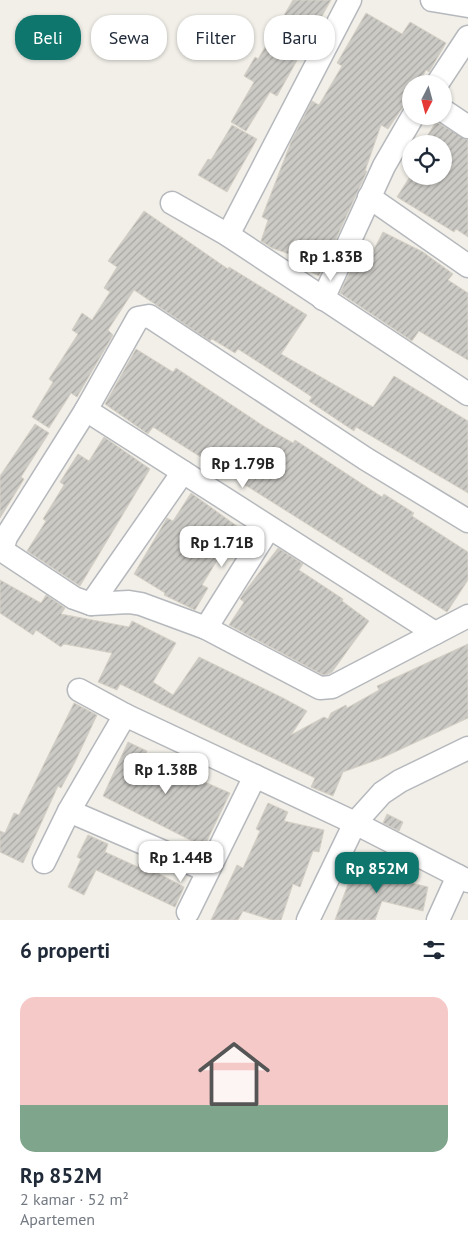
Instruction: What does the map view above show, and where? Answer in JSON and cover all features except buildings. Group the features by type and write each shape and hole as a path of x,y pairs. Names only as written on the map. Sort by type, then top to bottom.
{"street":[{"path":"228,235 350,0"},
{"path":"432,0 468,6"},
{"path":"443,75 468,37"},
{"path":"452,116 468,127"},
{"path":"323,299 369,197 407,125"},
{"path":"369,197 468,266"},
{"path":"172,203 228,235 468,394"},
{"path":"468,521 366,459 149,316 138,318 86,410 6,537 3,547 6,553 74,598 91,604 129,602 141,604 206,628 315,687 325,689 468,616"},
{"path":"86,410 435,633"},
{"path":"91,604 183,472"},
{"path":"206,628 269,528"},
{"path":"79,690 125,715 355,822 463,879 438,920"},
{"path":"44,862 69,812 125,715"},
{"path":"308,920 355,822 382,793 400,781 468,748"},
{"path":"188,912 255,776"},
{"path":"69,812 208,871"}]}
